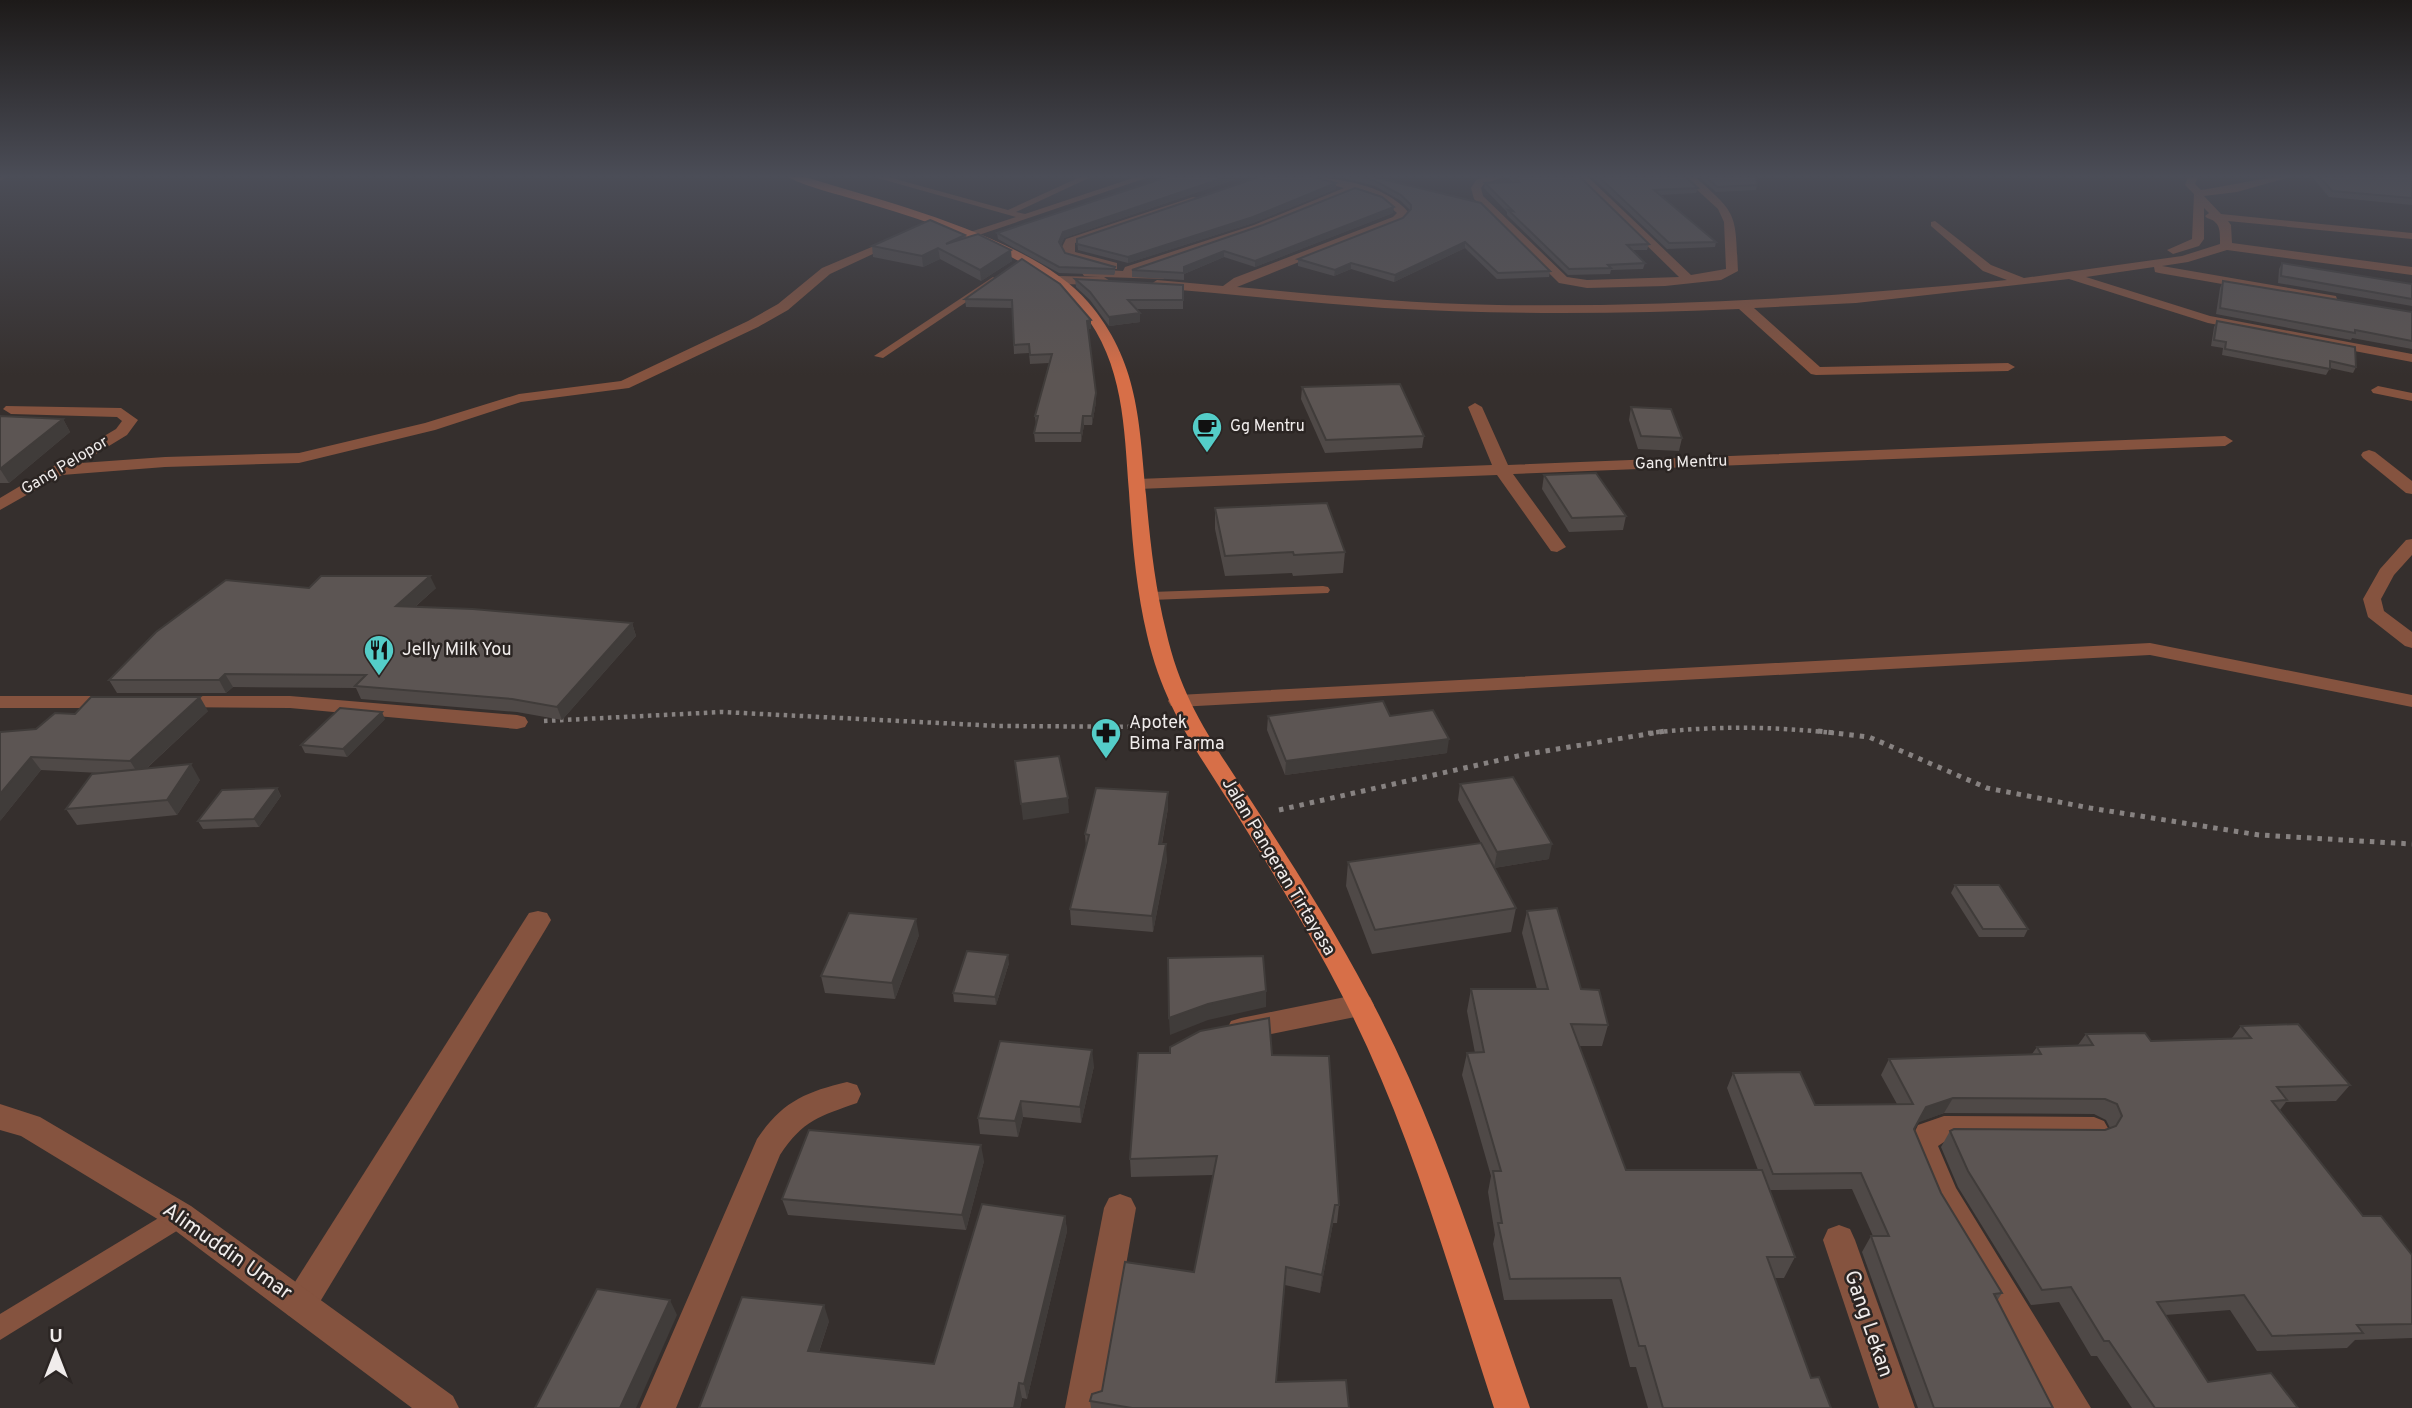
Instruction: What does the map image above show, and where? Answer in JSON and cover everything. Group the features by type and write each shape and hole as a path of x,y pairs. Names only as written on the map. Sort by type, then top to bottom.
{"main road":[{"name":"Jalan Pangeran Tirtayasa","path":"983,243 1018,263 1054,277 1110,344 1125,379 1151,596 1160,641 1178,701 1190,727 1249,816 1360,1005 1412,1120 1512,1408"}],"street":[{"path":"58,470 151,463 299,458 430,427 519,398 624,385 754,324 783,307 826,271 889,243"},
{"path":"1069,243 1070,254 1124,275 1226,290 1400,299 1616,297 1831,289 2111,260 2157,254 2195,243"},
{"path":"1124,275 1214,243"},
{"path":"1226,290 1238,281 1336,243"},
{"path":"1525,243 1563,280 1587,284 1665,282 1721,276 1732,271 1731,243"},
{"path":"1650,243 1689,280"},
{"path":"1956,243 1976,260 1999,273 2024,282"},
{"path":"1054,277 1124,275 1238,281 1495,309 1627,310 1857,299 2024,282 2183,259 2226,246 2412,271"},
{"path":"2111,260 2340,301"},
{"path":"2048,268 2208,319 2412,358"},
{"path":"1665,282 1694,308"},
{"path":"1616,297 1627,310"},
{"path":"1744,306 1816,372 2008,367"},
{"path":"2378,390 2412,397"},
{"path":"1475,407 1502,470 1558,547"},
{"name":"Gang Pelopor","path":"0,505 122,432 130,420 121,413 11,409"},
{"name":"Gang Mentru","path":"1138,484 2225,441"},
{"path":"2369,455 2412,489"},
{"path":"2412,544 2386,573 2372,599 2375,613 2412,642"},
{"path":"1178,701 2150,649 2186,654 2307,683 2412,701"},
{"path":"0,702 290,702 517,722"},
{"path":"300,1304 538,920"},
{"path":"1222,1032 1360,1005"},
{"path":"658,1408 773,1139 805,1106 848,1094"},
{"name":"Alimuddin Umar","path":"0,1117 30,1126 180,1216 441,1408"},
{"path":"2073,1408 1945,1196 1923,1146 1929,1134 1944,1129 2094,1130"},
{"path":"1083,1408 1120,1208"},
{"name":"Gang Lekan","path":"1839,1240 1897,1408"}],"lane":[{"path":"879,356 1002,274"},
{"path":"1151,596 1323,590"},
{"path":"0,1328 180,1216"}],"path":[{"path":"517,722 722,712 999,726 1190,727"},
{"path":"1277,810 1522,755 1649,733 1718,726 1768,726 1868,737 1987,788 2090,808 2259,835 2412,844"}],"building":[{"path":"879,243 996,243 1011,250 980,270 938,248 922,256 872,246"},
{"path":"1015,243 1059,243 1065,253 1115,267 1114,269 1059,267"},
{"path":"1077,243 1173,243 1128,257"},
{"path":"1211,243 1302,243 1255,261 1224,251 1184,267 1184,273 1132,270"},
{"path":"1340,243 1464,243 1395,275 1351,263 1335,270 1298,259"},
{"path":"1466,243 1521,243 1550,271 1498,273"},
{"path":"1542,243 1649,244 1627,245 1645,263 1608,265 1611,268 1569,269"},
{"path":"1022,259 1060,284 1091,320 1087,321 1096,393 1092,416 1083,416 1081,433 1034,433 1038,416 1035,416 1052,354 1030,355 1029,344 1014,345 1012,300 965,299"},
{"path":"2282,263 2412,284 2412,299 2281,276"},
{"path":"1075,279 1183,285 1183,300 1128,300 1140,313 1109,317 1090,292"},
{"path":"2223,281 2412,312 2412,341 2220,308"},
{"path":"2217,321 2355,347 2356,367 2330,361 2330,369 2225,349 2226,342 2214,340"},
{"path":"1400,384 1424,436 1326,440 1302,387"},
{"path":"1631,407 1671,409 1682,438 1641,436"},
{"path":"0,416 63,419 0,469"},
{"path":"1596,473 1626,516 1572,518 1544,475"},
{"path":"1327,503 1345,552 1225,556 1215,508"},
{"path":"321,576 430,576 396,606 473,609 632,623 557,707 512,699 355,686 366,675 225,674 219,680 109,680 156,632 226,580 309,588"},
{"path":"91,697 200,697 130,761 31,757 0,794 0,732 36,729 55,713 75,714"},
{"path":"1383,701 1390,716 1433,710 1449,739 1286,761 1268,716"},
{"path":"340,708 382,712 343,749 301,745"},
{"path":"1059,756 1068,798 1021,804 1015,761"},
{"path":"191,764 167,800 66,809 92,774"},
{"path":"1513,777 1552,844 1497,852 1460,784"},
{"path":"277,788 254,819 198,821 222,790"},
{"path":"1096,788 1168,792 1159,844 1166,844 1152,916 1070,909 1089,835 1085,834"},
{"path":"1481,843 1516,908 1375,930 1348,862"},
{"path":"1955,885 1999,885 2028,929 1983,929"},
{"path":"1557,908 1581,989 1599,990 1608,1025 1571,1024 1626,1170 1762,1170 1795,1257 1767,1257 1811,1378 1819,1377 1831,1408 1663,1408 1645,1346 1639,1346 1620,1278 1510,1279 1498,1223 1502,1223 1493,1171 1501,1171 1467,1053 1484,1052 1471,989 1548,989 1527,911"},
{"path":"849,913 916,919 892,983 821,976"},
{"path":"967,951 1008,955 995,997 953,993"},
{"path":"1263,956 1266,991 1208,1004 1169,1018 1168,958"},
{"path":"1269,1018 1272,1055 1329,1056 1339,1205 1335,1205 1322,1275 1286,1267 1276,1382 1346,1380 1349,1408 1132,1408 1090,1401 1092,1394 1102,1391 1125,1262 1194,1272 1217,1156 1130,1159 1138,1053 1170,1053 1170,1047 1200,1031"},
{"path":"2298,1024 2350,1085 2277,1087 2287,1100 2272,1101 2363,1216 2381,1216 2412,1255 2412,1324 2357,1325 2363,1333 2272,1336 2244,1295 2157,1302 2208,1382 2271,1373 2298,1408 2155,1408 2109,1341 2104,1341 2071,1287 2042,1290 1968,1171 1950,1131 2105,1130 2116,1126 2122,1116 2117,1104 2105,1099 1953,1098 1926,1107 1914,1129 1941,1193 2002,1293 1994,1294 2053,1408 1934,1408 1871,1236 1889,1236 1861,1173 1773,1174 1733,1073 1800,1072 1815,1105 1913,1104 1889,1059 2041,1054 2037,1047 2093,1045 2086,1034 2145,1033 2151,1041 2251,1038 2241,1026"},
{"path":"1000,1041 1092,1050 1080,1107 1021,1101 1015,1121 978,1118"},
{"path":"809,1130 981,1145 962,1215 782,1199"},
{"path":"982,1204 1065,1216 1024,1384 1019,1383 1014,1408 699,1408 742,1297 824,1305 808,1351 934,1364"},
{"path":"597,1289 670,1300 620,1408 535,1408"}],"place":[{"name":"Gg Mentru","path":"1207,454"},
{"name":"Jelly Milk You","path":"379,677"},
{"name":"Apotek Bima Farma","path":"1106,760"}]}
